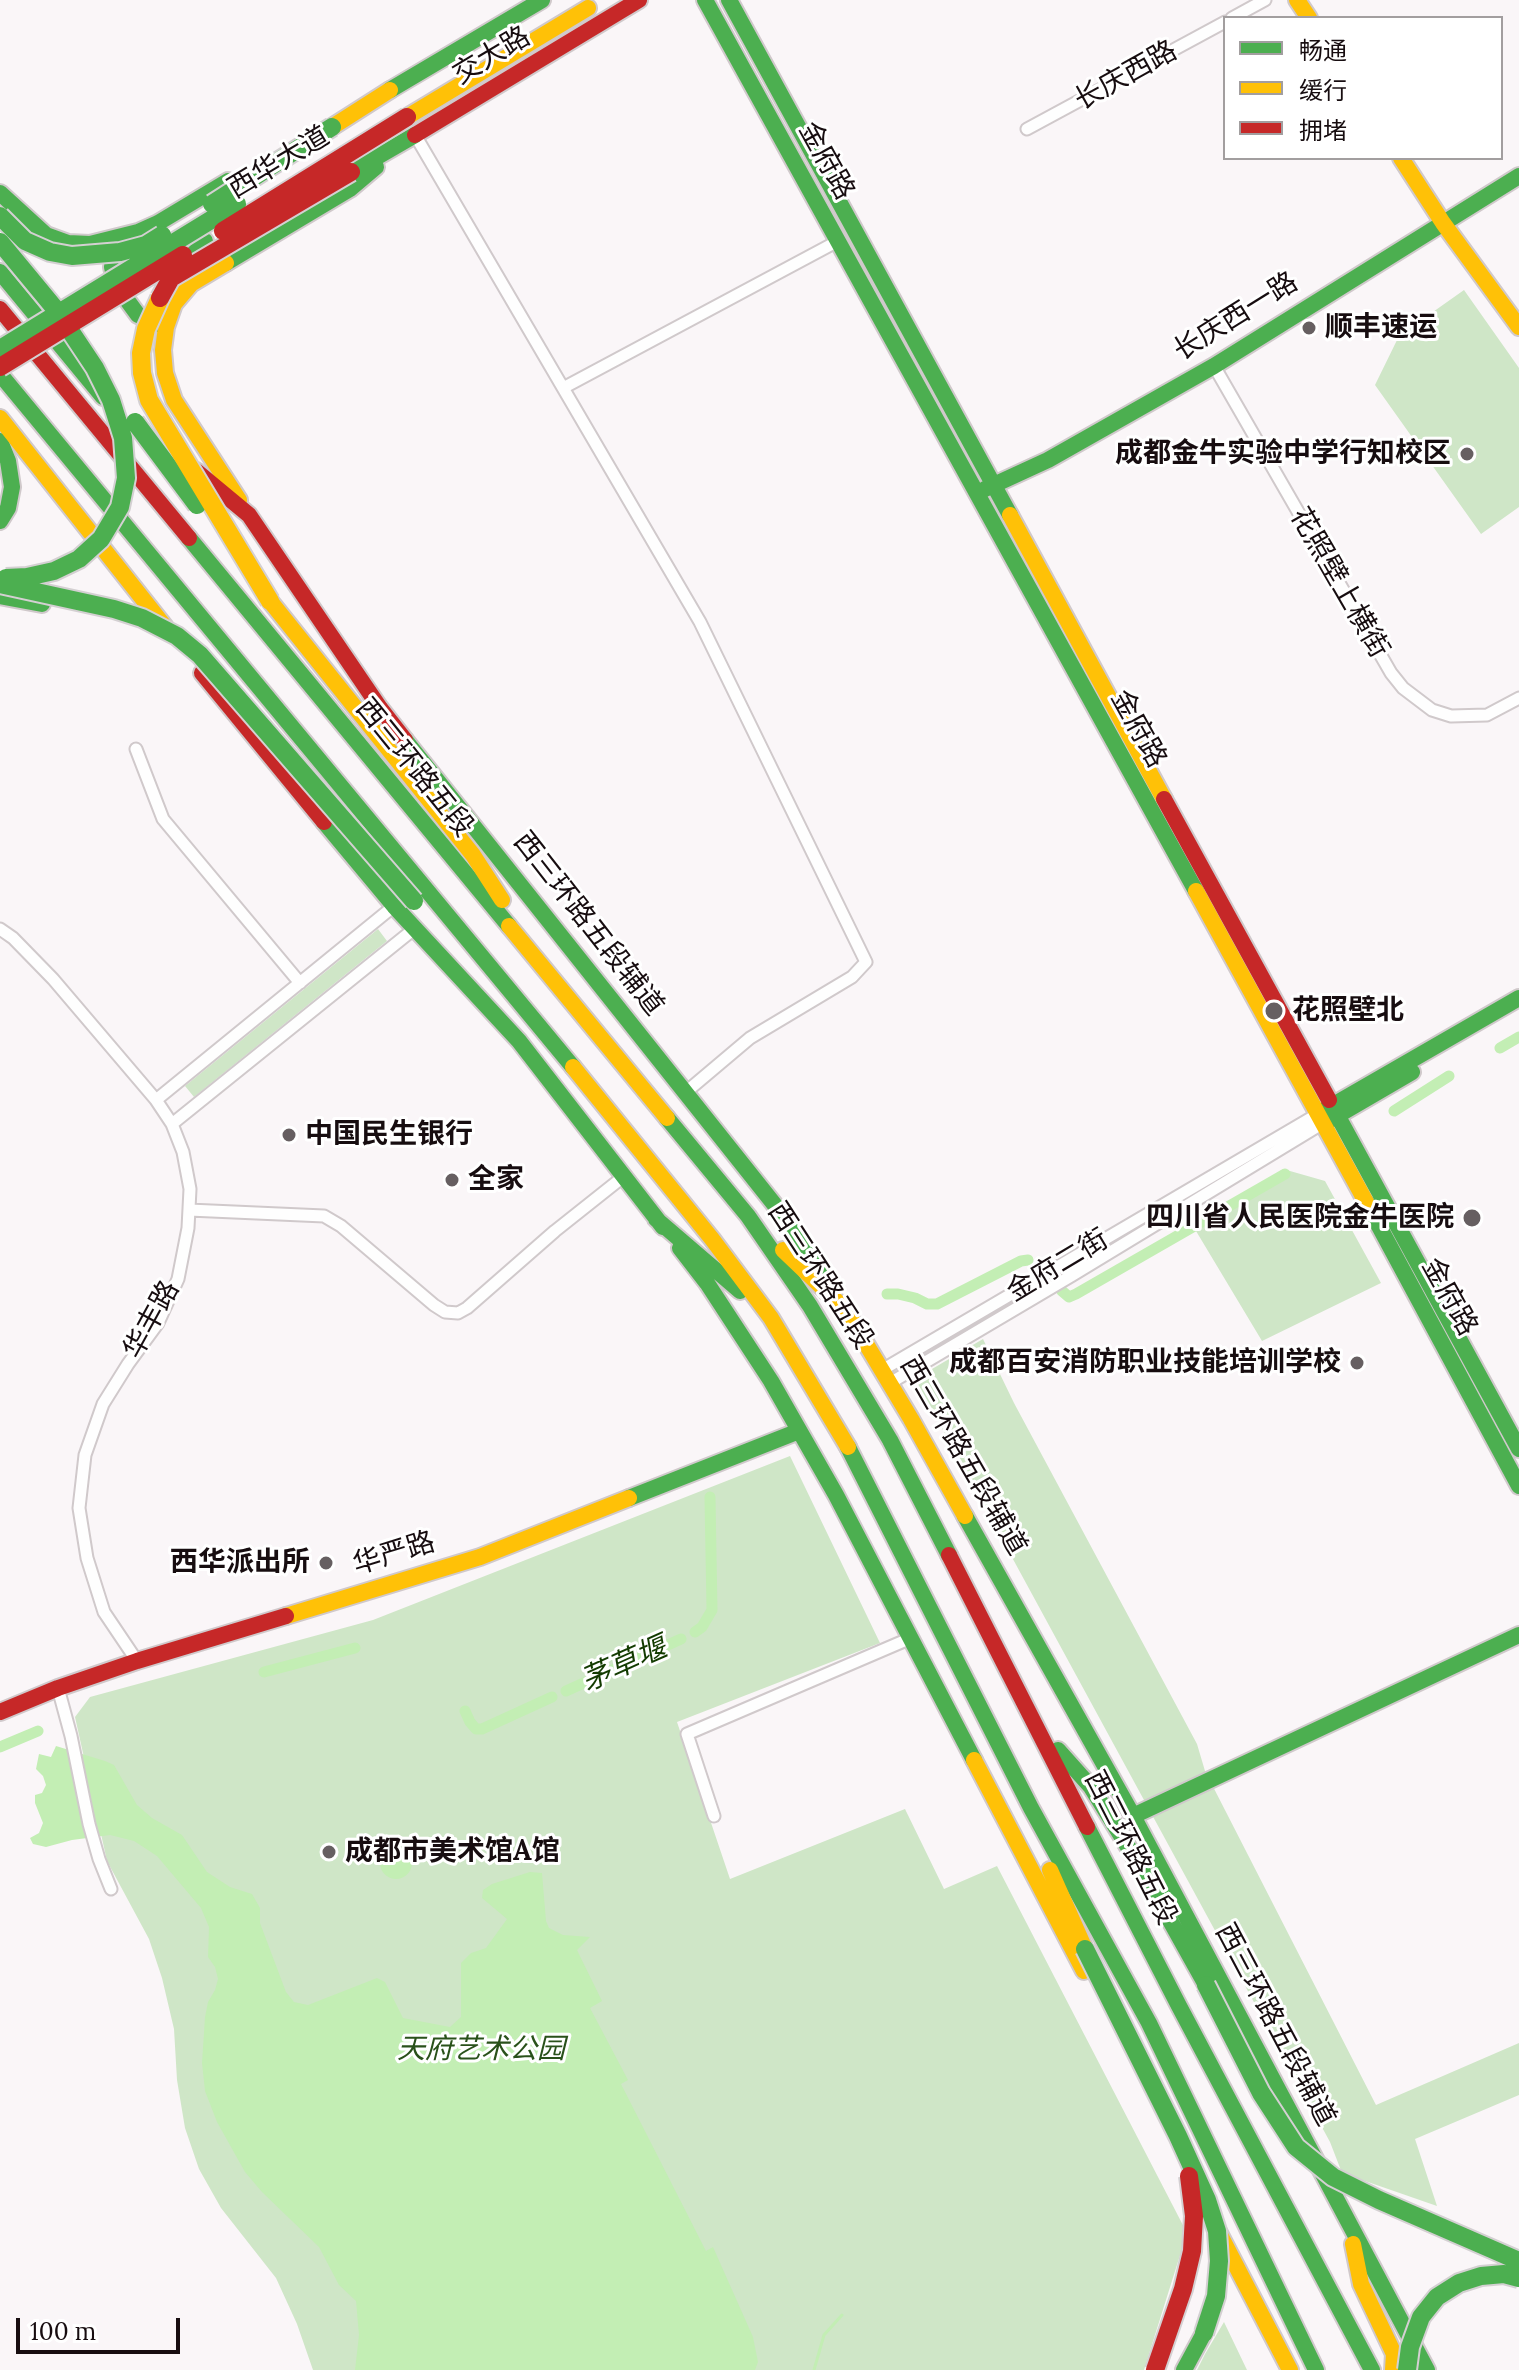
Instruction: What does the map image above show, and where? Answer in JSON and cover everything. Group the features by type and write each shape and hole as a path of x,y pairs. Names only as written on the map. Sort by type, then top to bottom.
{"main road":[{"name":"交大路","path":"403,112 542,0"},
{"path":"601,23 611,6 609,0"},
{"name":"交大路","path":"403,112 601,23 639,0"},
{"name":"金府路","path":"705,0 977,494 1519,1449"},
{"name":"金府路","path":"729,0 994,485 1328,1114 1519,1486"},
{"name":"西华大道","path":"0,349 234,215 581,4"},
{"path":"146,245 332,127 403,112"},
{"path":"171,278 351,172 403,112"},
{"path":"0,193 46,235 68,243 90,244 116,239 158,223 316,128 403,112"},
{"path":"249,515 174,400 165,373 163,350 166,327 174,304 191,284 350,189 403,112"},
{"path":"1402,160 1443,223 1519,327"},
{"path":"234,215 261,171"},
{"name":"长庆西一路","path":"977,494 1048,460 1214,366 1519,176"},
{"path":"234,215 287,210"},
{"path":"0,216 25,241 50,252 72,256 120,252 202,234"},
{"name":"西华大道","path":"0,367 202,234"},
{"path":"202,234 171,278 146,329 142,373 149,400 270,601"},
{"path":"116,239 112,267 116,285 138,315 166,327"},
{"path":"0,242 57,311 95,368 270,601 473,855 554,982"},
{"name":"西三环路五段辅道","path":"0,272 93,386 140,433 206,478 249,515 380,708 774,1204 849,1313 1133,1816 1427,2370"},
{"name":"西三环路五段","path":"0,309 748,1216 810,1306 890,1440 1179,2006 1372,2370"},
{"path":"0,581 54,571 79,559 101,539 120,507 126,478 123,438 111,400 95,368"},
{"path":"0,374 521,1004 712,1239 771,1318 853,1456 1031,1808 1149,2023 1316,2370"},
{"path":"0,418 186,654 394,906 519,1041 707,1283 771,1381 836,1495 1290,2370"},
{"path":"0,441 8,461 12,487 8,508 0,521"},
{"path":"0,581 114,609 142,618 177,636 200,655 414,901 521,1004"},
{"path":"0,596 112,618 142,629 186,654"},
{"path":"1328,1114 1519,998"},
{"path":"1328,1114 1519,1010"},
{"path":"748,1216 849,1313"},
{"path":"656,1219 771,1318"},
{"name":"华严路","path":"0,1712 137,1661 480,1557 799,1431"},
{"path":"1133,1816 1519,1635"},
{"path":"1035,1724 1091,1787 1138,1863 1206,1985 1261,2093 1296,2147 1333,2177 1518,2260"},
{"path":"1031,1808 1041,1851 1085,1949 1178,2136 1207,2200 1217,2231 1219,2261 1216,2296 1204,2333 1184,2370"},
{"path":"1155,2370 1183,2289 1192,2251 1194,2216 1189,2177 1178,2136"},
{"path":"1349,2225 1361,2284 1394,2354 1393,2370"},
{"path":"1407,2370 1410,2347 1421,2317 1437,2297 1459,2283 1481,2276 1504,2274 1519,2278"},
{"path":"1278,2346 1298,2370"}],"street":[{"path":"1236,16 1265,0"},
{"name":"长庆西路","path":"1027,129 1223,23"},
{"path":"403,112 700,622 866,962 852,977 750,1038 686,1092"},
{"path":"563,388 838,241"},
{"name":"花照壁上横街","path":"1214,366 1391,673 1403,688 1432,710 1451,716 1487,715 1519,698"},
{"path":"136,749 163,819 300,983"},
{"path":"156,1100 394,906"},
{"name":"华丰路","path":"0,929 53,979 156,1100 172,1124 183,1152 190,1189 188,1228 178,1279 158,1323 103,1404 83,1468 79,1508 87,1558 104,1612 137,1661"},
{"path":"172,1124 414,929"},
{"name":"金府二街","path":"886,1376 1328,1114"},
{"path":"189,1210 324,1216 341,1226 434,1305 445,1312 458,1313 623,1177"},
{"path":"714,1816 687,1734 911,1638"},
{"path":"58,1688 89,1824 111,1889"}],"green space":[{"path":"1464,290 1519,368 1519,507 1481,534 1375,385 1399,336"},
{"path":"378,929 387,941 194,1097 185,1086"},
{"path":"1283,1169 1325,1181 1381,1283 1262,1341 1196,1231"},
{"path":"983,1339 1014,1403 1197,1744 1205,1771 1376,2105 1519,2043 1519,2095 1415,2139 1437,2206 1342,2173 1330,2142 915,1379"},
{"name":"天府艺术公园","path":"790,1456 880,1643 677,1722 730,1879 905,1809 944,1889 997,1866 1187,2233 1144,2370 313,2370 276,2278 221,2208 199,2169 185,2128 177,2080 174,2029 162,1978 149,1939 107,1861 75,1717 90,1697 373,1620"},
{"path":"1224,2322 1247,2370 1197,2370 1205,2354"}],"shaded area":[{"path":"56,1746 114,1765 137,1805 152,1818 182,1835 207,1872 230,1887 252,1894 260,1908 260,1923 286,1992 294,2002 308,2005 377,1978 385,1982 403,2018 450,2027 461,2017 461,1963 471,1953 486,1948 507,1919 482,1898 483,1890 530,1872 542,1873 549,1928 563,1935 590,1937 577,1950 602,2001 590,2008 628,2080 621,2084 706,2251 713,2247 753,2337 758,2362 755,2370 355,2370 359,2335 356,2301 339,2285 319,2247 245,2172 217,2122 205,2091 202,2063 205,2017 218,1979 208,1957 209,1927 201,1908 157,1856 134,1841 110,1835 46,1847 33,1844 30,1838 39,1833 43,1823 35,1803 35,1795 42,1793 46,1785 36,1769 39,1754 51,1757"},
{"path":"396,1847 407,1852 412,1863 407,1874 396,1879 385,1874 380,1863 385,1852"}],"waterway":[{"name":"茅草堰","path":"1500,1048 1519,1037"},
{"name":"茅草堰","path":"1394,1111 1449,1076"},
{"name":"茅草堰","path":"1062,1291 1069,1297 1076,1294 1285,1174"},
{"name":"茅草堰","path":"887,1294 937,1304 1028,1260"},
{"name":"茅草堰","path":"695,1632 702,1627 712,1610 710,1497"},
{"name":"茅草堰","path":"566,1691 681,1639"},
{"name":"茅草堰","path":"264,1672 355,1648"},
{"name":"茅草堰","path":"465,1711 476,1729 482,1729 552,1697"},
{"name":"茅草堰","path":"0,1747 38,1731"},
{"path":"814,2370 824,2335 842,2315"}],"traffic: fast":[{"path":"390,90 542,0"},
{"path":"705,0 1196,891"},
{"path":"729,0 1010,515"},
{"path":"212,204 332,127"},
{"path":"351,172 415,135"},
{"path":"226,263 350,189 376,167"},
{"path":"985,489 1048,460 1214,366 1519,176"},
{"path":"0,193 46,235 68,243 90,244 138,232 158,223 228,181"},
{"path":"0,349 237,204"},
{"path":"0,216 25,241 50,252 72,256 120,252 146,245 162,235"},
{"path":"178,271 205,241"},
{"path":"0,242 57,311 95,368 111,400 123,438 126,478 120,507 101,539 79,559 54,571 6,578"},
{"path":"115,245 112,267 116,285 138,315 159,324"},
{"path":"0,272 103,397"},
{"path":"0,374 573,1067"},
{"path":"135,422 197,505"},
{"path":"0,441 8,461 12,487 8,508 0,521"},
{"path":"189,538 509,926"},
{"path":"0,584 114,609 142,618 177,636 200,655 414,901"},
{"path":"0,596 42,604"},
{"path":"405,740 774,1204 829,1284"},
{"path":"324,822 394,906 519,1041 663,1227"},
{"path":"1323,1111 1519,998"},
{"path":"1328,1121 1412,1072"},
{"path":"1329,1100 1519,1449"},
{"path":"667,1118 748,1216 810,1306 890,1440 949,1555"},
{"path":"1366,1202 1519,1486"},
{"path":"656,1219 740,1291"},
{"path":"680,1248 707,1283 771,1381 836,1495 974,1760"},
{"path":"629,1498 799,1431"},
{"path":"848,1447 1031,1808 1149,2023 1316,2370"},
{"path":"965,1516 1133,1816 1427,2370"},
{"path":"1133,1816 1519,1635"},
{"path":"1058,1750 1091,1787 1138,1863 1206,1985"},
{"path":"1087,1827 1372,2370"},
{"path":"1085,1949 1178,2136 1207,2200 1217,2231 1219,2261 1216,2296 1204,2333"},
{"path":"1206,1985 1261,2093 1296,2147 1333,2177 1519,2261"},
{"path":"1407,2370 1410,2347 1421,2317 1437,2297 1459,2283 1481,2276 1504,2274 1519,2278"},
{"path":"1184,2370 1204,2333"}],"traffic: slow":[{"path":"1297,0 1308,16"},
{"path":"407,117 588,8"},
{"path":"332,127 390,90"},
{"path":"1402,160 1443,223 1519,327"},
{"path":"226,263 191,284 174,304 166,327 163,350 165,373 174,400 239,500"},
{"path":"160,298 146,329 141,353 149,400 270,601"},
{"path":"0,418 165,627"},
{"path":"1010,515 1164,799"},
{"path":"270,601 473,855 502,900"},
{"path":"1196,891 1366,1202"},
{"path":"509,926 667,1118"},
{"path":"573,1067 712,1239 771,1318 848,1447"},
{"path":"783,1250 849,1313"},
{"path":"844,1307 965,1516"},
{"path":"286,1616 480,1557 629,1498"},
{"path":"974,1760 1084,1971"},
{"path":"1050,1870 1085,1949"},
{"path":"1219,2233 1290,2370"},
{"path":"1353,2244 1361,2284 1394,2354 1393,2370"}],"traffic: jam":[{"path":"415,135 639,0"},
{"path":"223,231 407,117"},
{"path":"160,298 171,278 351,172"},
{"path":"0,367 183,255"},
{"path":"0,309 189,538"},
{"path":"196,471 249,515 405,740"},
{"path":"202,673 324,822"},
{"path":"1164,799 1329,1100"},
{"path":"949,1555 1087,1827"},
{"path":"0,1712 137,1661 286,1616"},
{"path":"1155,2370 1183,2289 1192,2251 1194,2216 1189,2176"}],"place":[{"name":"顺丰速运","path":"1309,328"},
{"name":"成都金牛实验中学行知校区","path":"1467,454"},
{"name":"花照壁北","path":"1274,1011"},
{"name":"中国民生银行","path":"289,1135"},
{"name":"全家","path":"452,1180"},
{"name":"四川省人民医院金牛医院","path":"1472,1218"},
{"name":"成都百安消防职业技能培训学校","path":"1357,1363"},
{"name":"西华派出所","path":"326,1563"},
{"name":"成都市美术馆A馆","path":"329,1852"}]}
